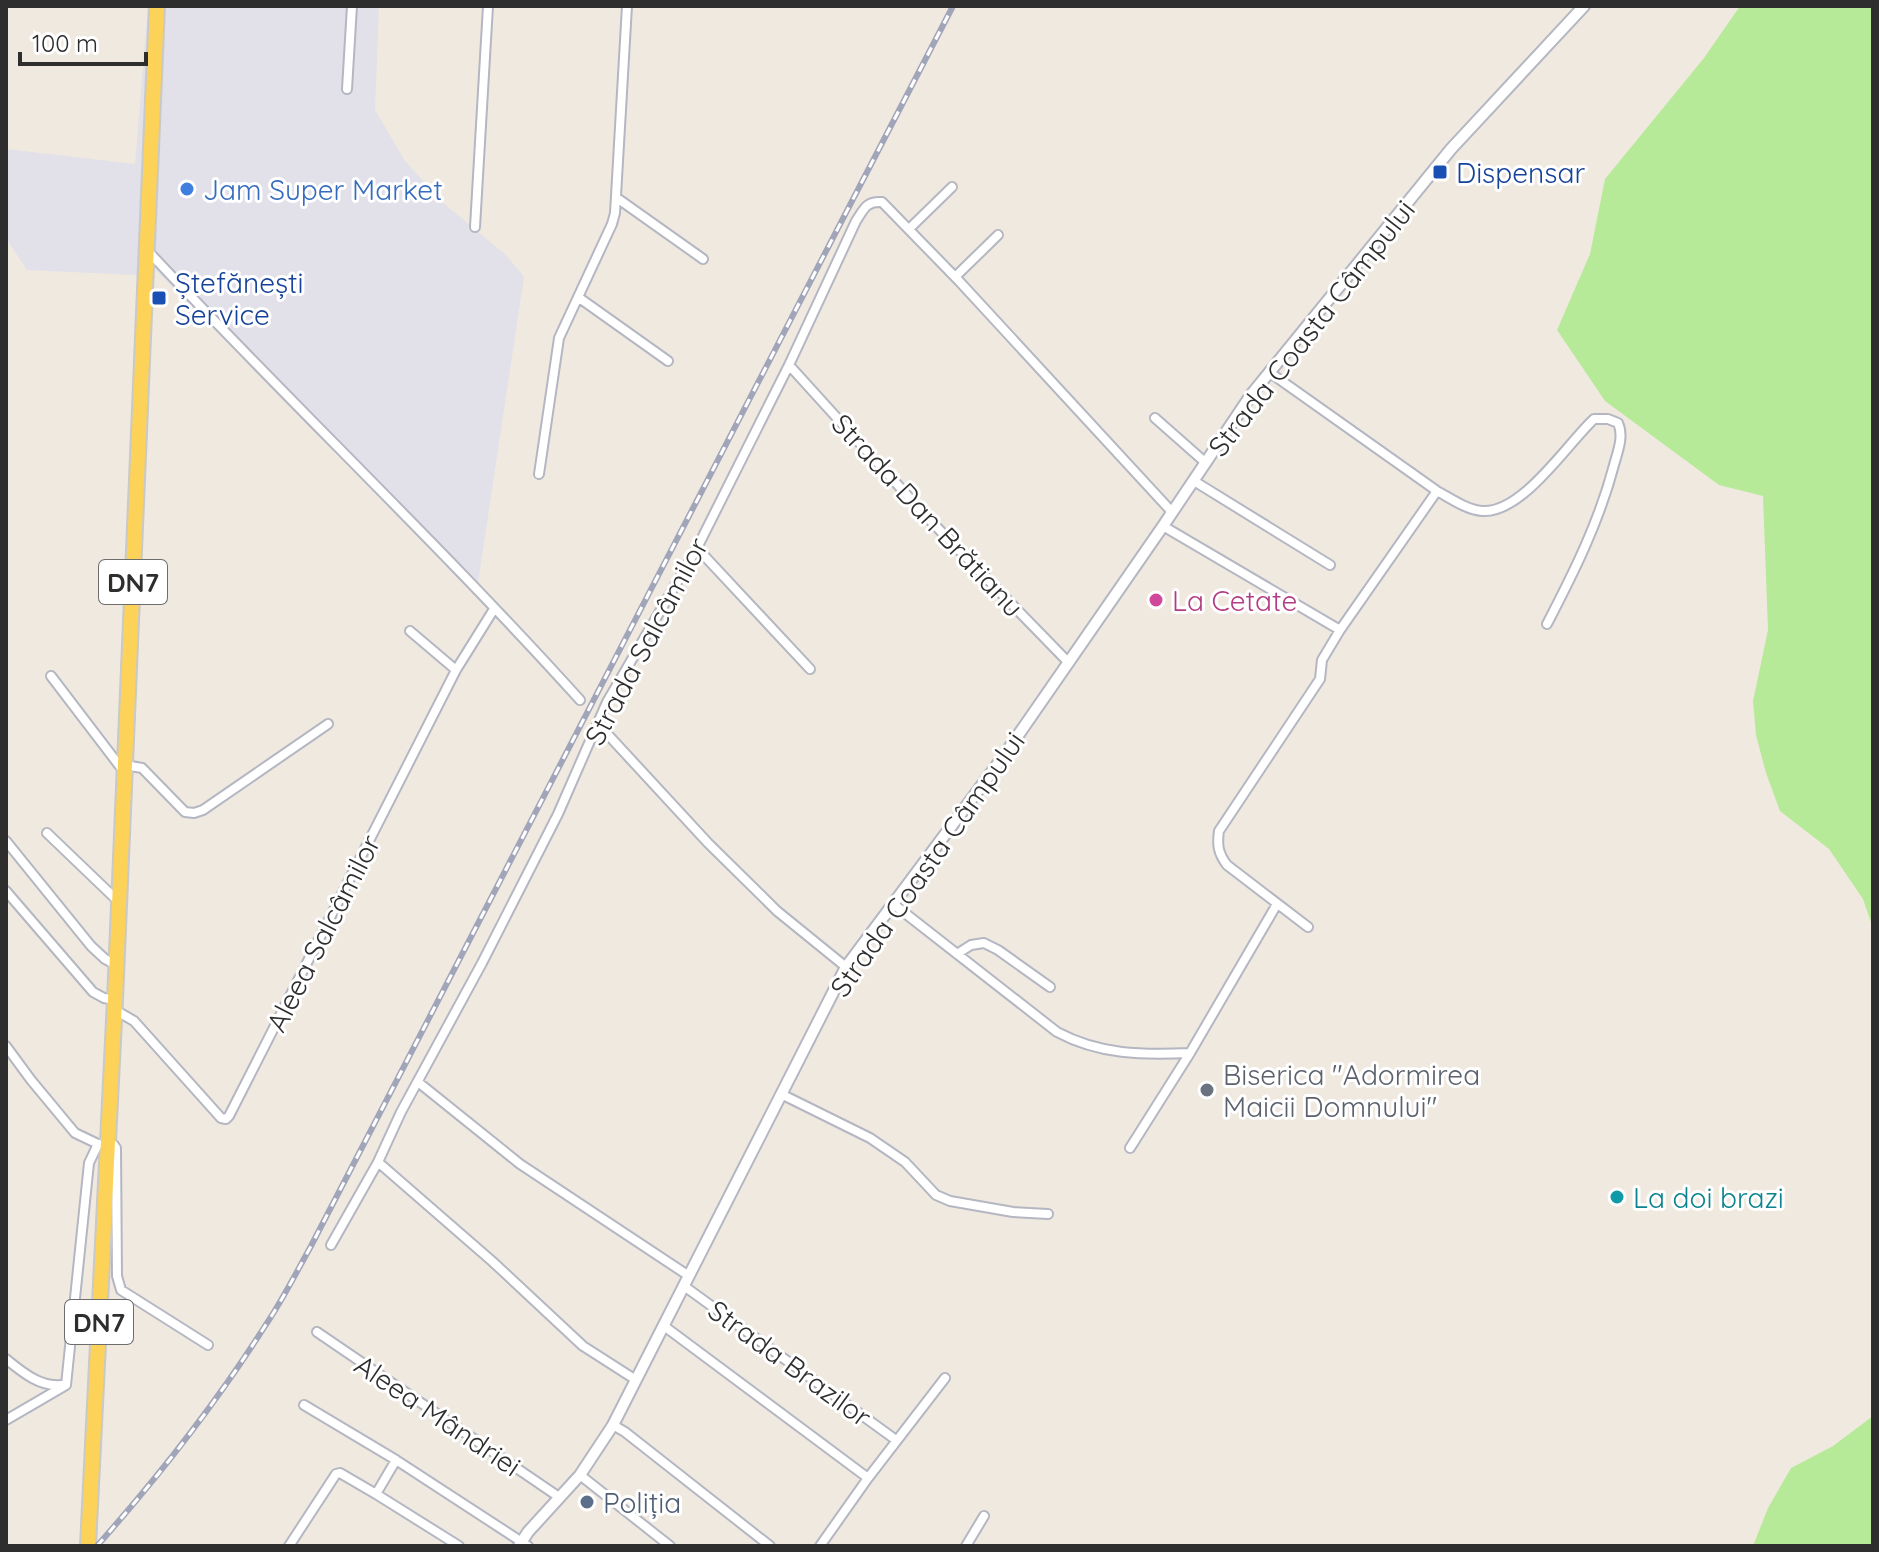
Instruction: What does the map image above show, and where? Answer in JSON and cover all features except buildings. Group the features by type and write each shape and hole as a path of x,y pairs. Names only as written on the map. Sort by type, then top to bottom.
{"main road":[{"name":"DN7","path":"88,1546 103,1143 117,965 157,6"}],"street":[{"path":"347,89 352,6"},
{"path":"475,227 488,6"},
{"path":"539,474 559,338 612,224 617,198 627,6"},
{"name":"Strada Coasta Câmpului","path":"304,1405 396,1460 523,1545 528,1532 580,1475 613,1425 846,967 989,776 1251,395 1451,149 1584,6"},
{"path":"952,187 909,229 1172,512"},
{"path":"617,198 703,259"},
{"name":"Strada Salcâmilor","path":"331,1245 378,1162 401,1112 558,814 607,702 697,548 789,365 856,221 866,206 873,201 882,202 909,229"},
{"path":"955,277 998,235"},
{"path":"148,251 580,700"},
{"path":"578,297 668,361"},
{"name":"Strada Dan Brătianu","path":"789,365 925,515 1069,663"},
{"path":"1269,372 1437,491 1480,512 1496,510 1540,480 1594,419 1618,423 1621,431 1619,445 1598,518 1547,624"},
{"path":"1155,418 1206,463"},
{"path":"1194,481 1330,565"},
{"path":"1308,927 1227,865 1219,855 1219,831 1320,679 1322,660 1340,630 1437,491"},
{"path":"1163,526 1340,630"},
{"path":"697,548 810,669"},
{"name":"Aleea Salcâmilor","path":"115,1005 134,1021 221,1118 229,1116 456,670 494,609"},
{"path":"410,631 456,670"},
{"path":"51,676 125,770 142,768 185,812 194,813 215,802 328,724"},
{"path":"599,725 716,851 777,911 846,967"},
{"path":"47,833 119,903"},
{"path":"6,841 91,946 117,965"},
{"path":"6,891 93,992 115,1005"},
{"path":"892,903 1057,1032 1076,1042 1140,1055 1190,1053"},
{"path":"1130,1148 1277,904"},
{"path":"957,954 971,945 984,943 1050,987"},
{"path":"6,1046 75,1133 116,1148 118,1285 121,1290 208,1345"},
{"path":"418,1082 520,1164 687,1281"},
{"path":"781,1094 870,1138 905,1162 936,1195 950,1201 1013,1212 1048,1214"},
{"path":"66,1385 89,1163 103,1143"},
{"path":"378,1162 493,1262 572,1337 636,1380"},
{"name":"Strada Brazilor","path":"687,1281 896,1440"},
{"path":"664,1326 868,1478"},
{"name":"Aleea Mândriei","path":"317,1332 559,1497"},
{"path":"6,1359 49,1386 66,1385"},
{"path":"820,1546 945,1378"},
{"path":"6,1420 66,1385"},
{"path":"613,1425 770,1546"},
{"path":"376,1494 396,1460"},
{"path":"289,1546 336,1474 340,1473 459,1546"},
{"path":"580,1475 670,1546"},
{"path":"966,1546 984,1516"}],"shaded area":[{"path":"148,6 379,6 375,110 405,161 442,202 506,255 524,277 476,596 154,268 136,275 27,270 6,238 6,149 135,164"}],"green space":[{"path":"1740,6 1873,6 1873,928 1863,899 1829,849 1780,811 1756,735 1753,701 1768,630 1763,496 1719,485 1605,401 1557,330 1590,254 1605,179 1704,58"},
{"path":"1873,1416 1873,1546 1753,1546 1768,1508 1791,1468 1833,1446"}],"railway":[{"path":"97,1546 206,1412 289,1287 953,6"}],"place":[{"name":"Dispensar","path":"1440,172"},
{"name":"Jam Super Market","path":"187,189"},
{"name":"Ștefănești Service","path":"159,298"},
{"name":"La Cetate","path":"1156,600"},
{"name":"Biserica \"Adormirea Maicii Domnului\"","path":"1207,1090"},
{"name":"La doi brazi","path":"1617,1197"},
{"name":"Poliția","path":"587,1502"}]}
